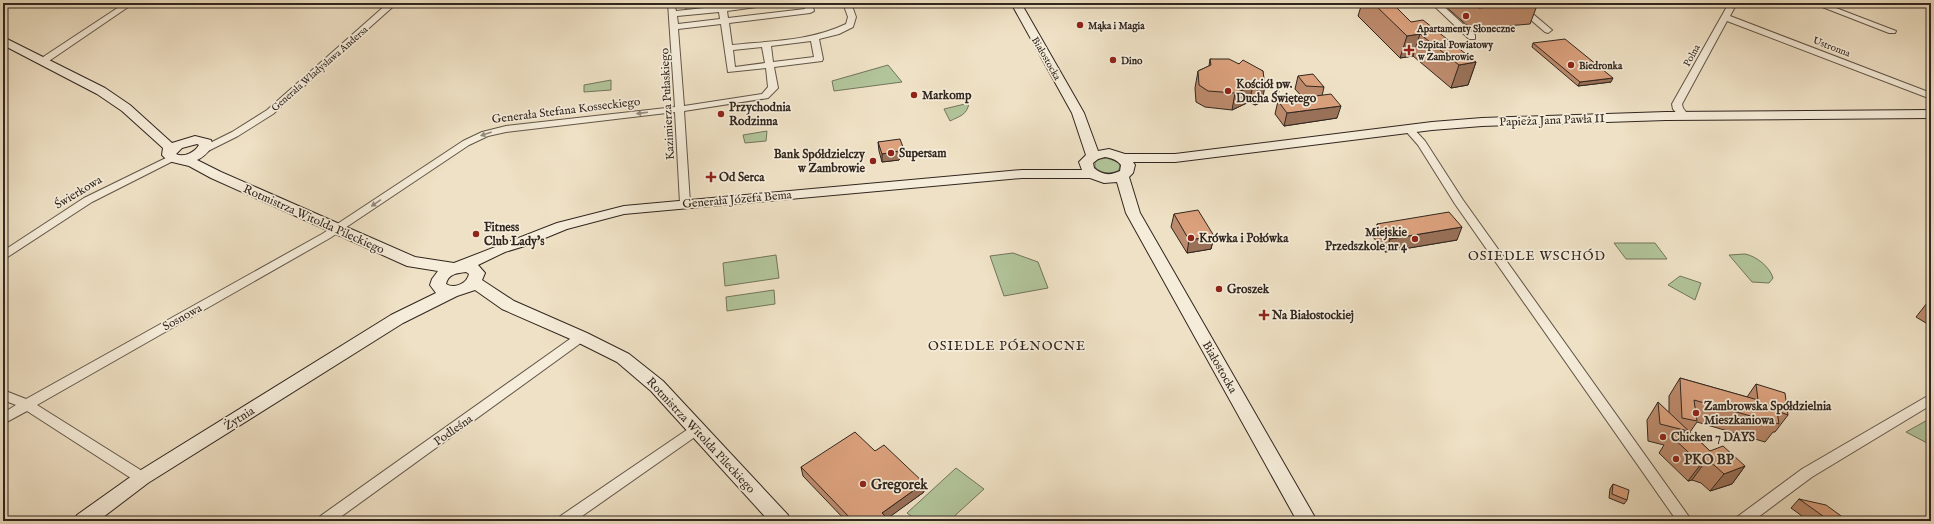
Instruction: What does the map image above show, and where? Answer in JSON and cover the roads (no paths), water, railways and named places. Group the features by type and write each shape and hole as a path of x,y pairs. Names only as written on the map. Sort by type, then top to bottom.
{"street":[{"path":"43,61 130,3"},
{"name":"Generała Władysława Andersa","path":"199,146 242,129 270,112 393,3"},
{"path":"673,14 771,3"},
{"path":"675,27 810,11 808,3"},
{"path":"728,48 815,38 836,32 850,25 852,17 847,3"},
{"name":"Białostocka","path":"1016,3 1078,113 1088,124 1104,147 1121,164 1133,213"},
{"path":"1436,3 1472,37"},
{"path":"1515,3 1548,30"},
{"name":"Polna","path":"1684,116 1678,109 1677,104 1733,3"},
{"path":"1816,3 1892,31"},
{"name":"Kazimierza Pułaskiego","path":"670,4 675,27 681,109 685,203"},
{"path":"723,9 731,70 820,59 815,38"},
{"name":"Ustronna","path":"1725,16 1931,96"},
{"path":"3,40 101,91 126,108 152,130 169,148 174,156"},
{"path":"766,43 769,65"},
{"name":"Generała Stefana Kosseckiego","path":"338,229 466,143 485,134 506,129 681,109 765,96 773,88 769,65"},
{"name":"Białostocka","path":"1078,113 1081,126 1090,144 1093,168 1133,213 1307,521"},
{"name":"Papieża Jana Pawła II","path":"1121,164 1409,129 1482,122 1684,116 1931,114"},
{"path":"1409,129 1422,143 1459,202 1685,521"},
{"path":"152,130 199,146 216,175"},
{"path":"174,156 177,146 199,146"},
{"path":"1105,153 1121,164 1117,178 1093,168 1105,153"},
{"name":"Rotmistrza Witolda Pileckiego","path":"174,156 193,163 216,175 412,262 438,283 442,290 508,305 581,337 623,358 657,386 781,521"},
{"name":"Świerkowa","path":"3,256 88,200 174,156"},
{"name":"Generała Józefa Bema","path":"438,283 447,271 500,249 523,242 562,226 591,217 624,210 685,203 1093,168"},
{"name":"Sosnowa","path":"3,419 26,404 338,229"},
{"name":"Żytnia","path":"84,521 142,478 397,319 470,286 475,277 523,242"},
{"name":"Rotmistrza Witolda Pileckiego","path":"412,262 472,268 475,277 508,305"},
{"name":"Żytnia","path":"397,319 438,283"},
{"name":"Podleśna","path":"324,521 581,337"},
{"path":"3,395 26,404 142,478"},
{"path":"1742,521 1807,473 1931,399"},
{"path":"564,521 697,428"}],"place":[{"name":"Apartamenty Słoneczne","path":"1466,16"},
{"name":"Mąka i Magia","path":"1080,25"},
{"name":"Szpital Powiatowy w Zambrowie","path":"1409,50"},
{"name":"Dino","path":"1113,60"},
{"name":"Biedronka","path":"1571,65"},
{"name":"Kościół pw. Ducha Świętego","path":"1228,91"},
{"name":"Markomp","path":"914,95"},
{"name":"Przychodnia Rodzinna","path":"721,114"},
{"name":"Supersam","path":"891,153"},
{"name":"Bank Spółdzielczy w Zambrowie","path":"873,161"},
{"name":"Od Serca","path":"711,177"},
{"name":"Fitness Club Lady's","path":"476,234"},
{"name":"Krówka i Połówka","path":"1191,238"},
{"name":"Miejskie Przedszkole nr 4","path":"1415,239"},
{"name":"Groszek","path":"1219,289"},
{"name":"Na Białostockiej","path":"1264,315"},
{"name":"Zambrowska Spółdzielnia Mieszkaniowa","path":"1696,413"},
{"name":"Chicken 7 DAYS","path":"1663,437"},
{"name":"PKO BP","path":"1676,459"},
{"name":"Gregorek","path":"863,484"}],"district":[{"name":"OSIEDLE WSCHÓD","path":"1537,255"},
{"name":"OSIEDLE PÓŁNOCNE","path":"1007,345"}]}
